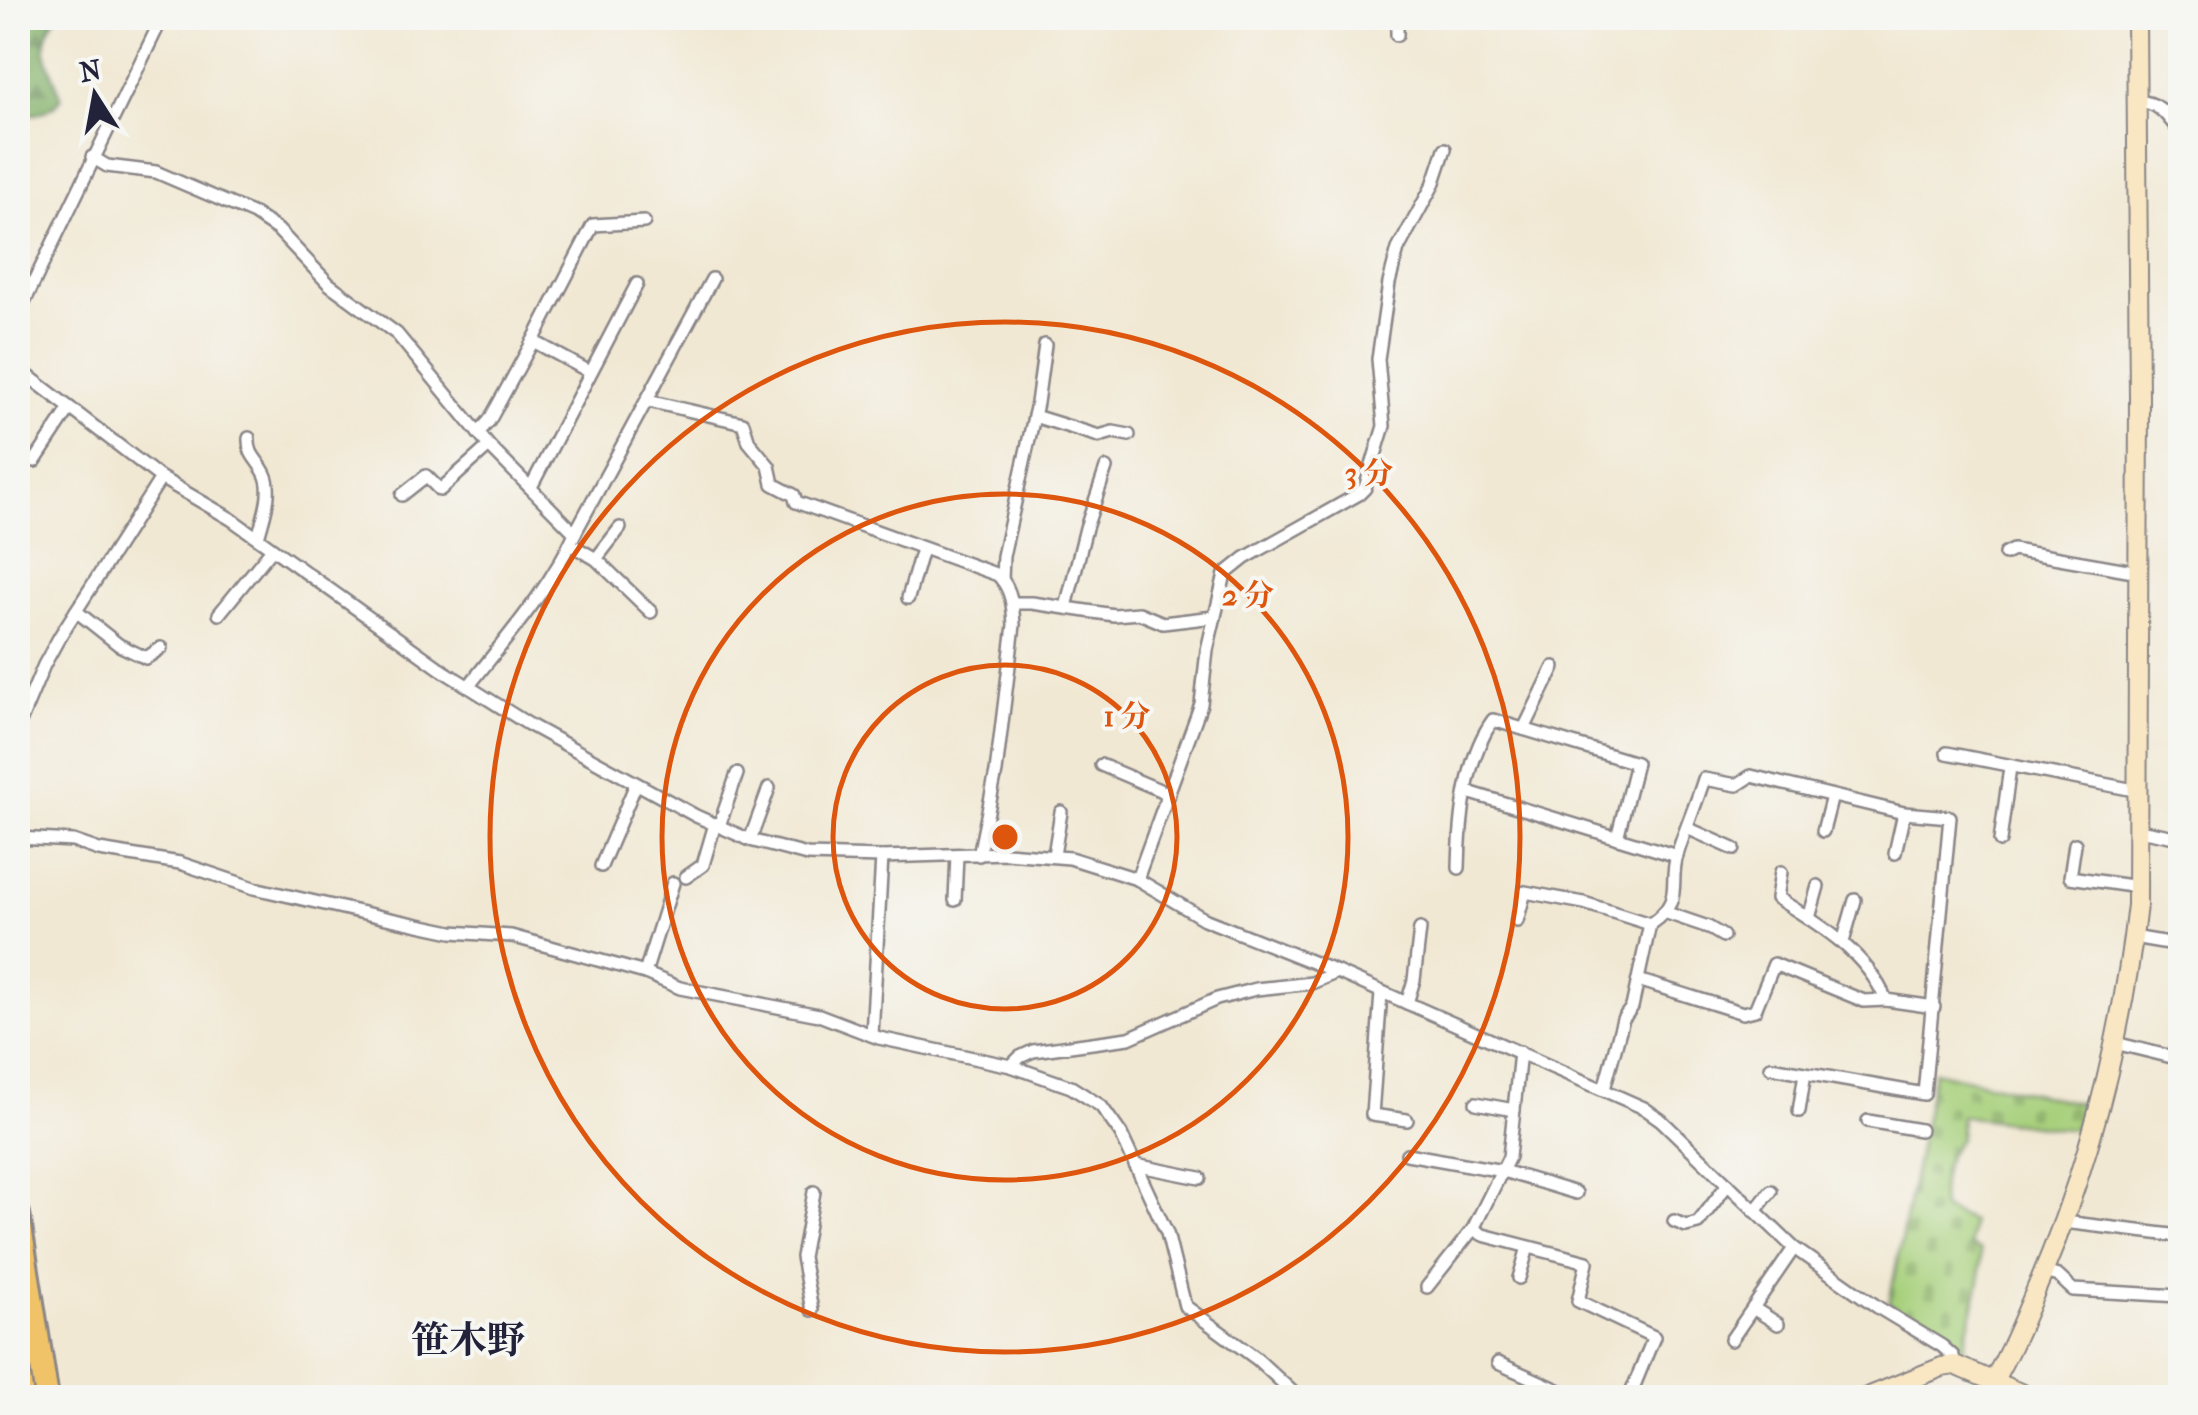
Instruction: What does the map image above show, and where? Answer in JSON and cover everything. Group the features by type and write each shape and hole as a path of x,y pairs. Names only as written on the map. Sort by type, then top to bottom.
{"highway":[{"path":"18,1214 47,1398"},
{"path":"18,1370 22,1398"}],"street":[{"path":"18,315 162,18"},
{"path":"1397,18 1397,34"},
{"path":"1989,1389 2064,1222 2115,1043 2134,936 2140,830 2136,18"},
{"path":"2155,18 2180,26"},
{"path":"2135,102 2148,101 2161,108 2180,132"},
{"path":"1137,880 1201,704 1206,650 1221,581 1231,568 1365,488 1384,426 1378,359 1389,283 1398,249 1433,185 1445,148"},
{"path":"92,158 107,166 156,172 254,214 278,230 328,284 396,334 489,446 531,487 573,538 651,612"},
{"path":"478,433 534,340 593,225 644,222"},
{"path":"468,687 520,622 573,538 712,279"},
{"path":"531,487 636,284"},
{"path":"534,340 590,372"},
{"path":"978,855 996,772 1014,625 1013,603 1002,580 1003,556 1034,416 1044,344"},
{"path":"18,368 162,478 232,519 468,687 636,784 717,825 750,840 807,855 1054,855 1137,880 1204,919 1337,972 1644,1108 1794,1248 1879,1308 1942,1346 1955,1366"},
{"path":"648,401 743,423 749,442 769,466 774,484 794,495 796,502 1002,580"},
{"path":"35,461 70,408"},
{"path":"1034,416 1099,436 1113,432 1129,434"},
{"path":"249,438 249,450 266,475 269,492 258,538"},
{"path":"402,495 426,476 440,490 489,446"},
{"path":"1066,607 1106,468"},
{"path":"18,727 44,666 76,610 162,478"},
{"path":"596,560 620,528"},
{"path":"219,614 272,548"},
{"path":"908,598 922,550"},
{"path":"2005,554 2013,550 2139,572"},
{"path":"1013,603 1114,616 1138,613 1163,623 1214,617"},
{"path":"76,610 119,645 146,658 161,648"},
{"path":"1524,730 1554,667"},
{"path":"1459,868 1460,818 1478,740 1492,720 1636,763 1617,838"},
{"path":"1947,753 2139,791"},
{"path":"1100,765 1169,794"},
{"path":"2000,840 2010,768"},
{"path":"686,878 703,865 736,774"},
{"path":"1604,1089 1638,980 1650,924 1664,912 1677,883 1677,856 1704,779 1737,785 1752,776 1904,813 1950,817 1924,1094 1770,1067"},
{"path":"601,866 636,784"},
{"path":"750,840 769,788"},
{"path":"1468,792 1677,856"},
{"path":"1823,831 1832,796"},
{"path":"1054,855 1061,812"},
{"path":"1895,853 1904,813"},
{"path":"1686,828 1734,849"},
{"path":"2140,830 2180,838"},
{"path":"18,838 73,841 127,856 180,863 301,900 452,932 511,936 645,973 680,988 788,1008 872,1035 1011,1066 1072,1087 1102,1106 1121,1134 1166,1234 1185,1306 1257,1358 1299,1398"},
{"path":"2075,844 2070,877 2138,887"},
{"path":"955,900 956,855"},
{"path":"872,1035 882,857"},
{"path":"1782,872 1777,898 1843,942 1880,985 1886,1000"},
{"path":"645,973 673,882"},
{"path":"1809,918 1818,886"},
{"path":"1516,921 1524,892 1584,903 1650,924"},
{"path":"1843,942 1855,900"},
{"path":"1664,912 1723,936"},
{"path":"1407,1004 1420,929"},
{"path":"2134,936 2180,945"},
{"path":"1638,980 1743,1013 1754,1010 1774,964 1864,1001 1934,1006"},
{"path":"1011,1066 1020,1056 1034,1050 1129,1038 1217,998 1312,983 1337,972"},
{"path":"1381,993 1372,1115 1407,1120"},
{"path":"2115,1043 2180,1059"},
{"path":"1427,1286 1474,1229 1503,1170 1512,1146 1520,1052"},
{"path":"1799,1111 1806,1073"},
{"path":"1476,1104 1514,1110"},
{"path":"1868,1122 1920,1130"},
{"path":"1406,1154 1503,1170 1576,1193"},
{"path":"1135,1165 1200,1178"},
{"path":"1674,1221 1686,1226 1698,1223 1728,1184"},
{"path":"1755,1211 1770,1191"},
{"path":"812,1310 802,1256 814,1192"},
{"path":"2064,1222 2180,1236"},
{"path":"1474,1229 1587,1262 1578,1301 1654,1337 1629,1398"},
{"path":"1519,1278 1528,1246"},
{"path":"1731,1340 1794,1248"},
{"path":"2044,1272 2058,1276 2073,1290 2180,1296"},
{"path":"1753,1308 1778,1324"},
{"path":"1498,1363 1576,1398"},
{"path":"1865,1398 1896,1391 1942,1367 1955,1366 1989,1389 2032,1398"}],"green space":[{"path":"18,18 55,18 45,49 61,97 53,107 36,114 18,114"},
{"path":"1934,1071 2082,1104 2074,1130 1961,1116 1960,1139 1946,1163 1941,1200 1942,1209 1972,1221 1970,1246 1980,1250 1980,1281 1963,1351 1889,1303"}],"district":[{"name":"笹木野","path":"468,1340"}]}
